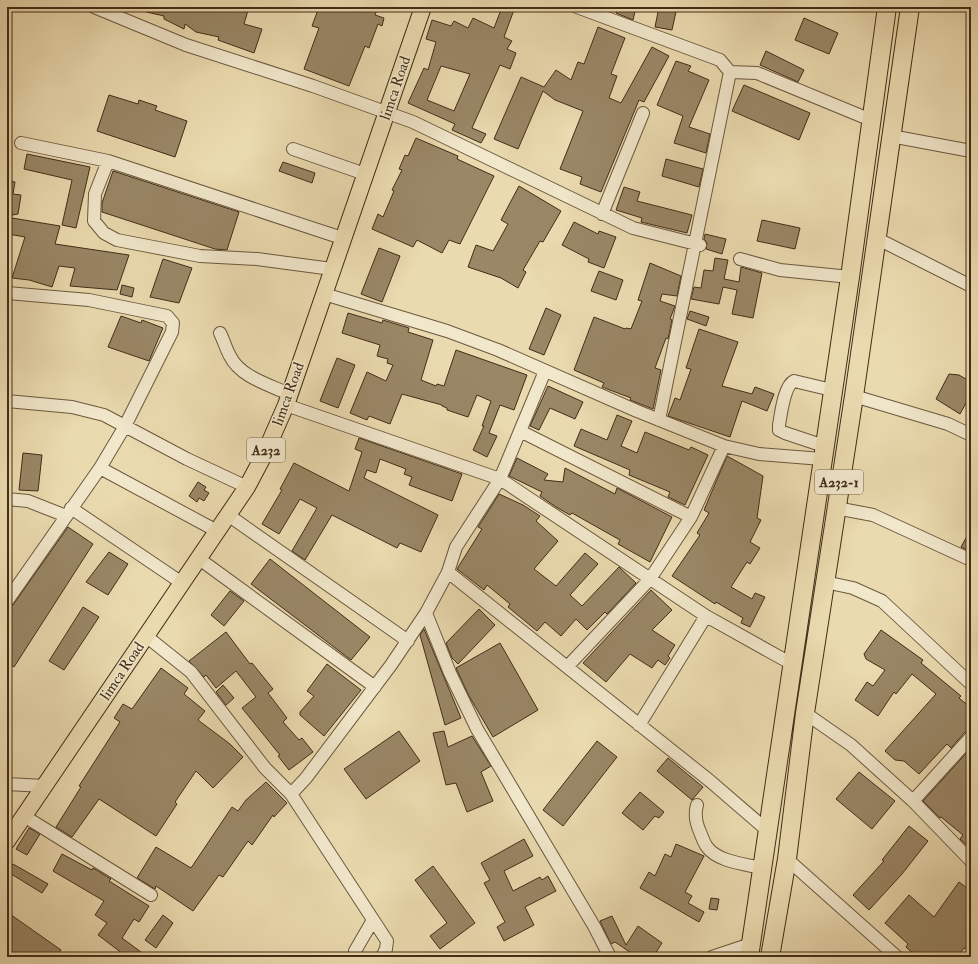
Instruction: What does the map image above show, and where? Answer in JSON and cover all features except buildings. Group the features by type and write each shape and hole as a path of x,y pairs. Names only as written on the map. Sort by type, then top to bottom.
{"highway":[{"name":"A232-1","path":"750,950 850,277 887,7"},
{"name":"A232-1","path":"770,957 787,858 805,713 824,582 854,396 910,7"}],"main road":[{"name":"limca Road","path":"7,841 247,487 265,453 288,400 342,238 423,7"}],"street":[{"path":"94,7 110,15 186,45 386,111 633,228 697,244"},
{"path":"577,7 720,60 730,72 756,73 871,120"},
{"path":"659,420 697,244 730,72"},
{"path":"602,214 643,113"},
{"path":"891,136 971,150"},
{"path":"21,143 108,161 342,238"},
{"path":"293,149 364,174"},
{"path":"108,161 95,194 94,221 104,233 117,240 200,256 257,259 332,269"},
{"path":"876,238 971,286"},
{"path":"740,259 780,270 850,277"},
{"path":"7,293 89,300 167,316 173,323 172,332 124,426 100,468 7,601"},
{"path":"324,294 447,331 724,446 759,454 823,453"},
{"path":"220,333 230,358 238,366 288,400 500,479 706,616 792,664"},
{"path":"291,794 306,778 375,687 426,613 448,572 456,547 500,479 545,371"},
{"path":"823,453 779,430 779,425 790,383 794,381 832,390"},
{"path":"854,396 948,424 971,435"},
{"path":"7,401 72,407 104,415 247,487"},
{"path":"520,431 691,517"},
{"path":"567,667 650,579 691,517 724,446"},
{"path":"100,468 217,531"},
{"path":"7,499 28,501 68,512 182,583"},
{"path":"836,508 873,514 971,560"},
{"path":"228,514 408,641"},
{"path":"198,558 375,687"},
{"path":"448,572 710,781 768,831"},
{"path":"824,582 853,588 882,601 971,684"},
{"path":"426,613 450,673 474,723 594,926 610,957"},
{"path":"639,725 706,616"},
{"path":"146,636 191,672 265,768 291,794 387,940 386,949 382,957"},
{"path":"805,713 851,745 913,801 971,861"},
{"path":"913,801 971,737"},
{"path":"7,784 44,786"},
{"path":"697,805 695,813 696,824 707,846 714,853 722,858 762,868"},
{"path":"24,816 151,896"},
{"path":"787,858 897,957"},
{"path":"357,957 356,951 373,920"},
{"path":"712,957 750,950"}]}
